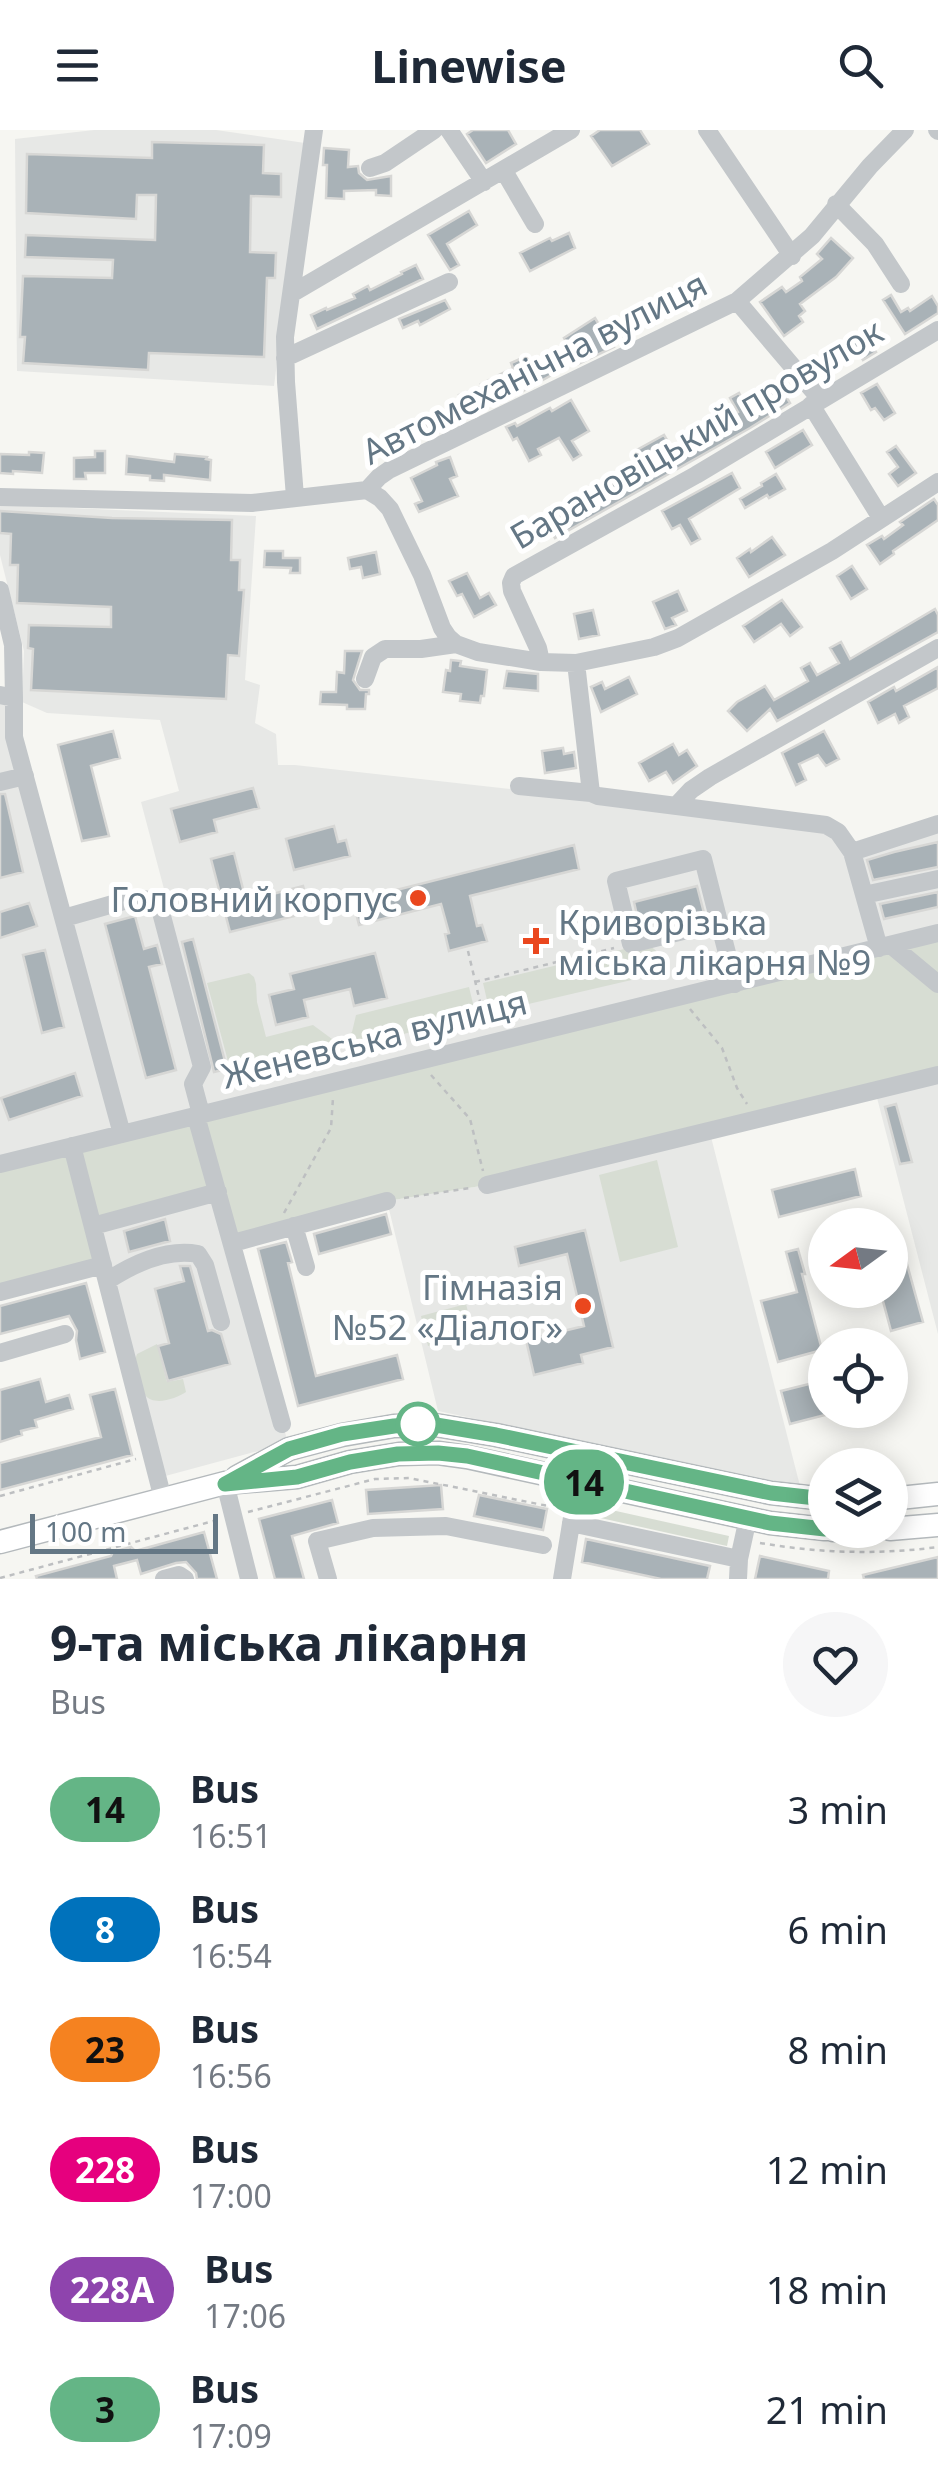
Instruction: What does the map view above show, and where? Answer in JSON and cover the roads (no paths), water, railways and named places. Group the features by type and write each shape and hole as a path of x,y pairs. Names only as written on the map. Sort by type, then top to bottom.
{"main road":[{"path":"225,1484 289,1449 342,1434 418,1424 482,1432 771,1493 808,1497"},
{"path":"0,1542 225,1484 297,1477 350,1462 421,1453 467,1456 578,1481 744,1539 808,1532"},
{"path":"908,1497 938,1494"},
{"path":"908,1528 938,1524"}],"street":[{"path":"295,497 285,358 286,316 314,130"},
{"path":"370,168 385,163 434,130"},
{"path":"450,130 484,182"},
{"path":"291,294 571,130"},
{"path":"707,130 792,256"},
{"name":"Автомеханічна вулиця","path":"0,497 252,502 366,490 389,470 737,301 812,236 836,204 905,130"},
{"path":"504,170 535,224"},
{"path":"836,204 875,244 901,284"},
{"path":"285,358 448,282"},
{"path":"737,301 816,402 881,518"},
{"name":"Барановіцький провулок","path":"541,662 512,591 514,576 662,495 938,330"},
{"path":"366,490 390,509 442,628 456,644 478,652 576,664 678,638 832,552 938,482"},
{"path":"0,590 13,646 7,696 14,737 122,1134"},
{"path":"365,679 372,658 385,649 456,644"},
{"path":"676,806 710,777 938,648"},
{"path":"576,664 591,793"},
{"path":"0,782 25,776"},
{"path":"519,786 826,825 838,832 852,852 885,946 938,984"},
{"path":"852,852 938,824"},
{"path":"719,922 631,944 616,881 703,859 719,922 734,984"},
{"path":"864,895 938,879"},
{"path":"64,918 134,898 158,901 202,1067 193,1084 198,1115 282,1424"},
{"name":"Женевська вулиця","path":"0,1164 938,934"},
{"path":"487,1186 938,1075"},
{"path":"72,1146 163,1499"},
{"path":"93,1226 218,1192"},
{"path":"205,1264 274,1232 387,1200"},
{"path":"294,1226 306,1267"},
{"path":"0,1292 105,1272 172,1253 193,1252 205,1264 220,1322"},
{"path":"0,1352 65,1334"},
{"path":"562,1579 578,1481"},
{"path":"225,1484 250,1579"},
{"path":"572,1517 744,1539 738,1579"},
{"path":"328,1579 317,1541 374,1528 446,1526 543,1545"},
{"path":"164,1579 179,1575 184,1579"}],"place":[{"name":"Головний корпус","path":"418,898"},
{"name":"Криворізька міська лікарня №9","path":"536,941"},
{"name":"Гімназія №52 «Діалог»","path":"583,1306"}]}
